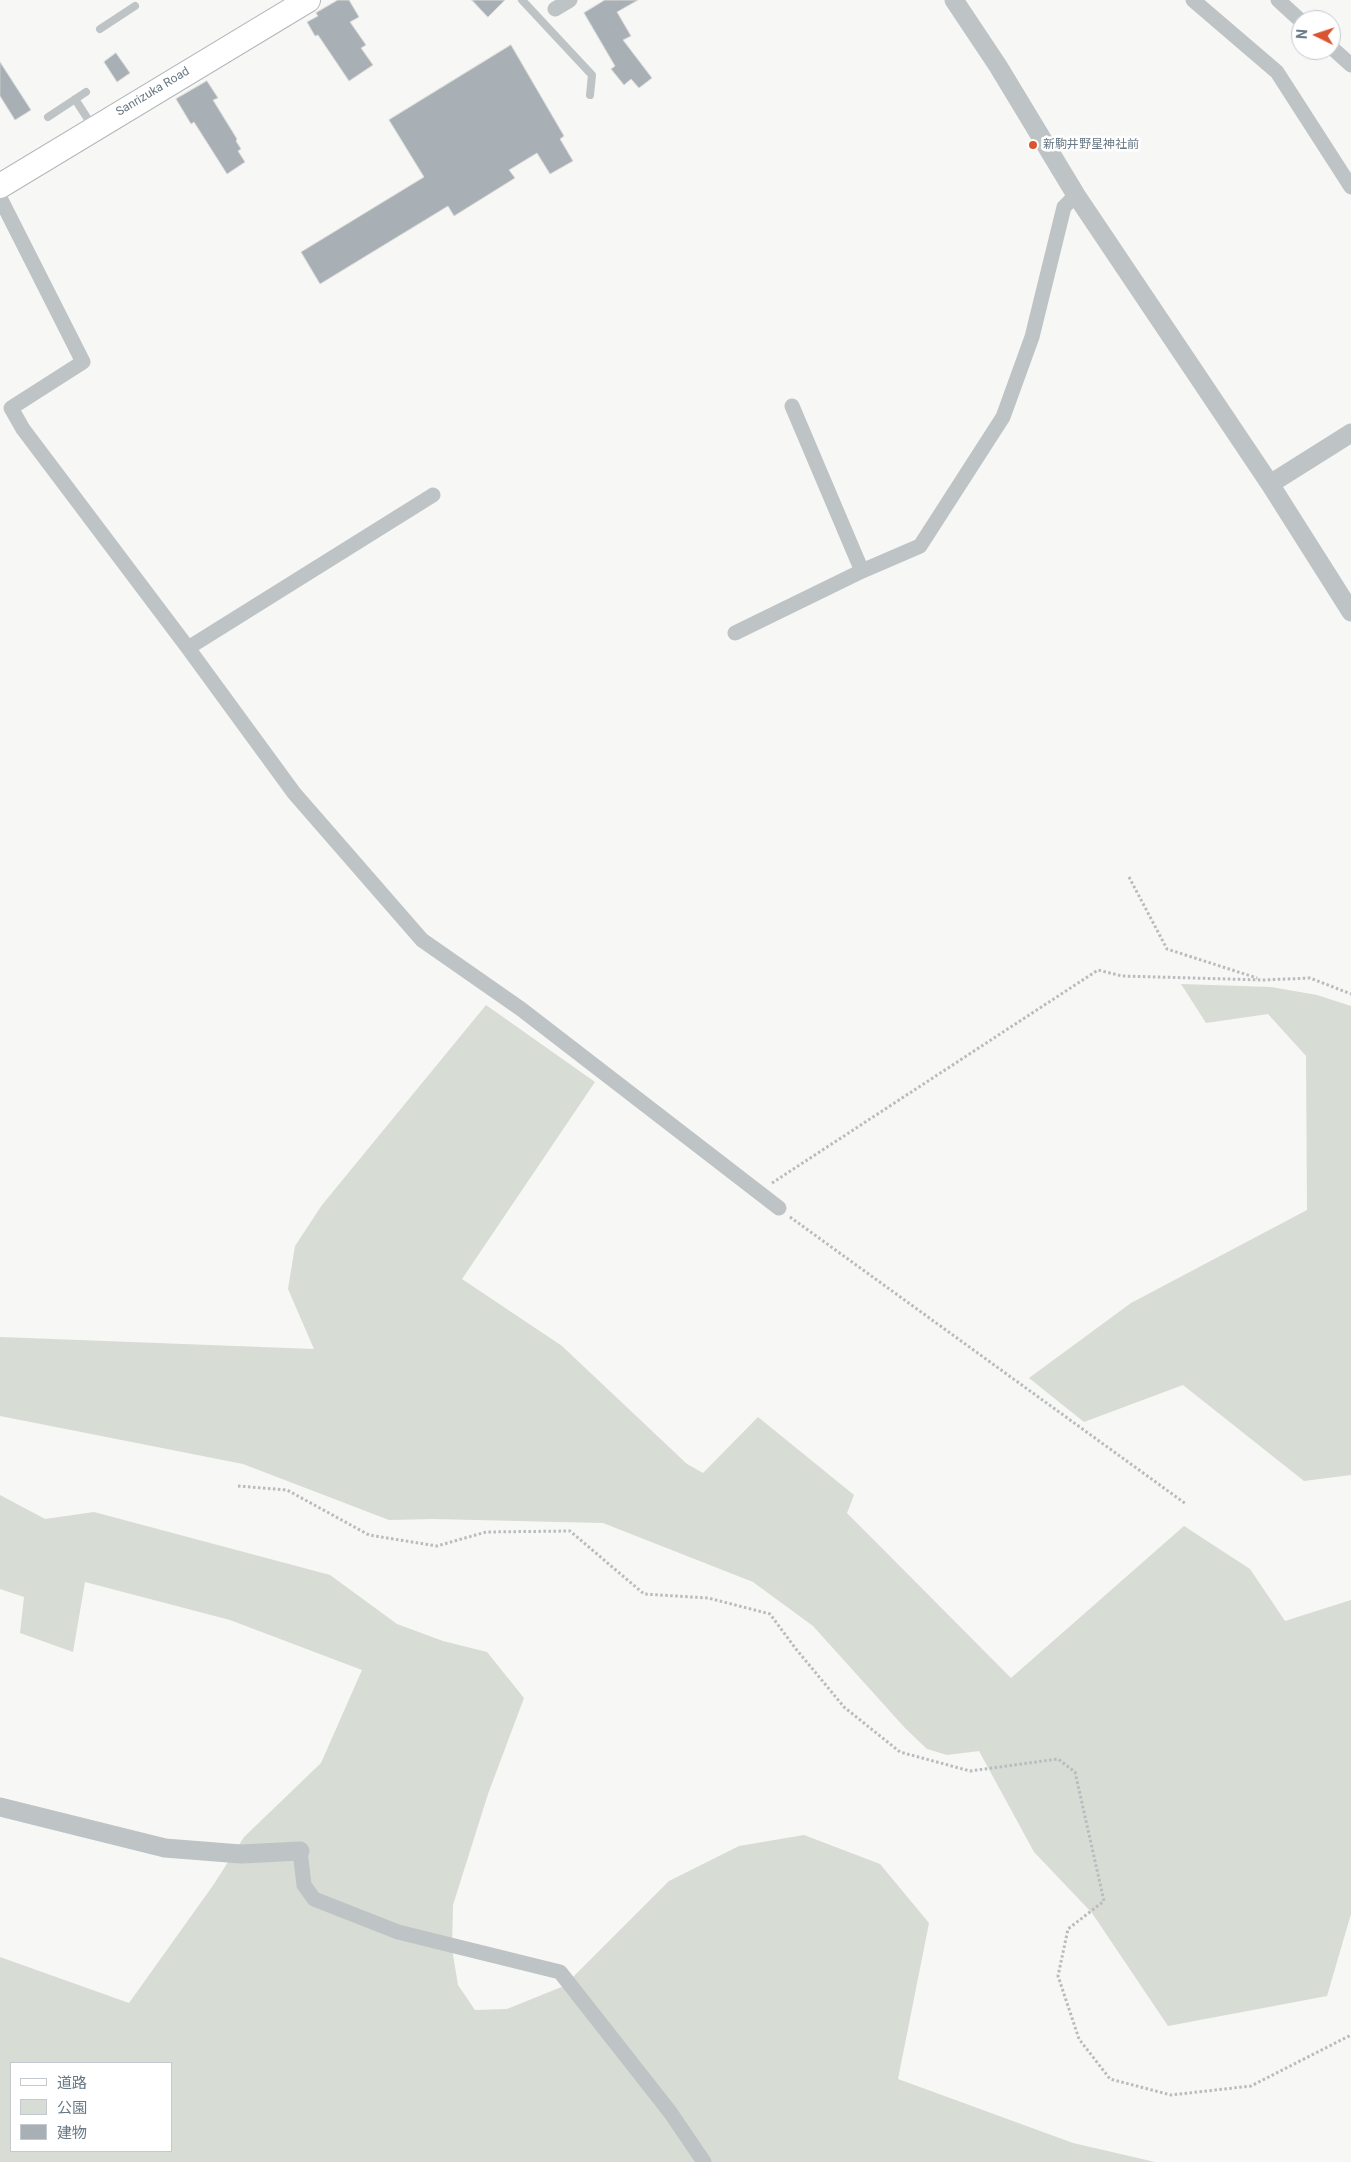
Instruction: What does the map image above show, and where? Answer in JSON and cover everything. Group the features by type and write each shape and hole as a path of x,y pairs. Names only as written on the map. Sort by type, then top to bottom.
{"main road":[{"name":"Sanrizuka Road","path":"0,186 308,0"}],"street":[{"path":"555,9 570,0"},
{"path":"954,0 998,66 1076,195 1270,484 1351,612"},
{"path":"1193,0 1277,72 1351,187"},
{"path":"1278,0 1291,12"},
{"path":"1341,56 1351,65"},
{"path":"735,633 862,571 920,546 1003,417 1032,337 1064,207 1076,195"},
{"path":"0,198 83,362 11,408 23,429 188,648 294,794 422,940 529,1015 779,1208"},
{"path":"792,406 862,571"},
{"path":"1270,484 1351,433"},
{"path":"188,648 433,495"},
{"path":"0,1807 165,1848 241,1854 300,1852 304,1885 314,1898 398,1932 560,1972 670,2112 704,2162"}],"lane":[{"path":"522,0 592,75 590,95"},
{"path":"100,29 135,6"},
{"path":"48,117 86,92"},
{"path":"75,99 94,128"}],"path":[{"path":"1129,877 1167,950 1262,980"},
{"path":"758,1192 1098,970 1122,976 1262,980 1310,978 1351,994"},
{"path":"779,1208 1186,1504"},
{"path":"238,1486 287,1490 369,1535 437,1546 486,1532 570,1531 644,1594 708,1598 770,1614 844,1707 900,1752 970,1771 1058,1759 1075,1772 1104,1901 1068,1929 1058,1976 1079,2039 1110,2079 1171,2095 1251,2086 1351,2035"}],"green space":[{"path":"1181,984 1271,987 1317,995 1351,1006 1351,1475 1304,1481 1183,1385 1084,1422 1029,1378 1131,1303 1307,1210 1306,1056 1268,1014 1206,1023"},
{"path":"486,1005 595,1082 462,1279 562,1346 687,1464 703,1473 758,1417 854,1495 847,1513 1011,1678 1184,1526 1250,1569 1285,1621 1351,1600 1351,1914 1327,1996 1168,2026 1092,1913 1034,1852 979,1751 947,1755 927,1749 905,1728 813,1626 753,1582 603,1523 433,1519 389,1520 243,1464 0,1416 0,1337 314,1349 288,1289 295,1246 322,1205"},
{"path":"0,1495 45,1519 94,1512 330,1575 397,1624 443,1641 487,1652 524,1698 488,1794 453,1905 452,1949 458,1985 475,2010 507,2009 564,1986 669,1881 739,1846 804,1835 880,1864 929,1923 898,2079 1073,2143 1155,2162 0,2162 0,1957 129,2003 214,1884 244,1837 321,1763 362,1670 230,1620 85,1582 73,1652 20,1633 24,1597 0,1589"}],"building":[{"path":"338,0 349,0 359,17 350,22 366,45 361,48 373,65 349,81 318,35 315,36 307,22 318,16 316,13"},
{"path":"472,0 505,0 488,17"},
{"path":"605,0 638,0 617,12 631,36 623,40 652,78 639,88 631,79 624,85 611,69 615,66 584,13"},
{"path":"511,45 564,136 560,139 573,161 550,174 537,153 509,170 515,178 454,216 448,206 320,284 301,252 424,177 389,120"},
{"path":"116,53 130,73 117,82 104,62"},
{"path":"0,62 31,110 15,120 0,96"},
{"path":"207,81 218,98 213,100 237,139 236,141 241,149 238,151 245,162 227,174 194,122 191,124 176,99"}],"place":[{"name":"新駒井野星神社前","path":"1033,145"}]}
